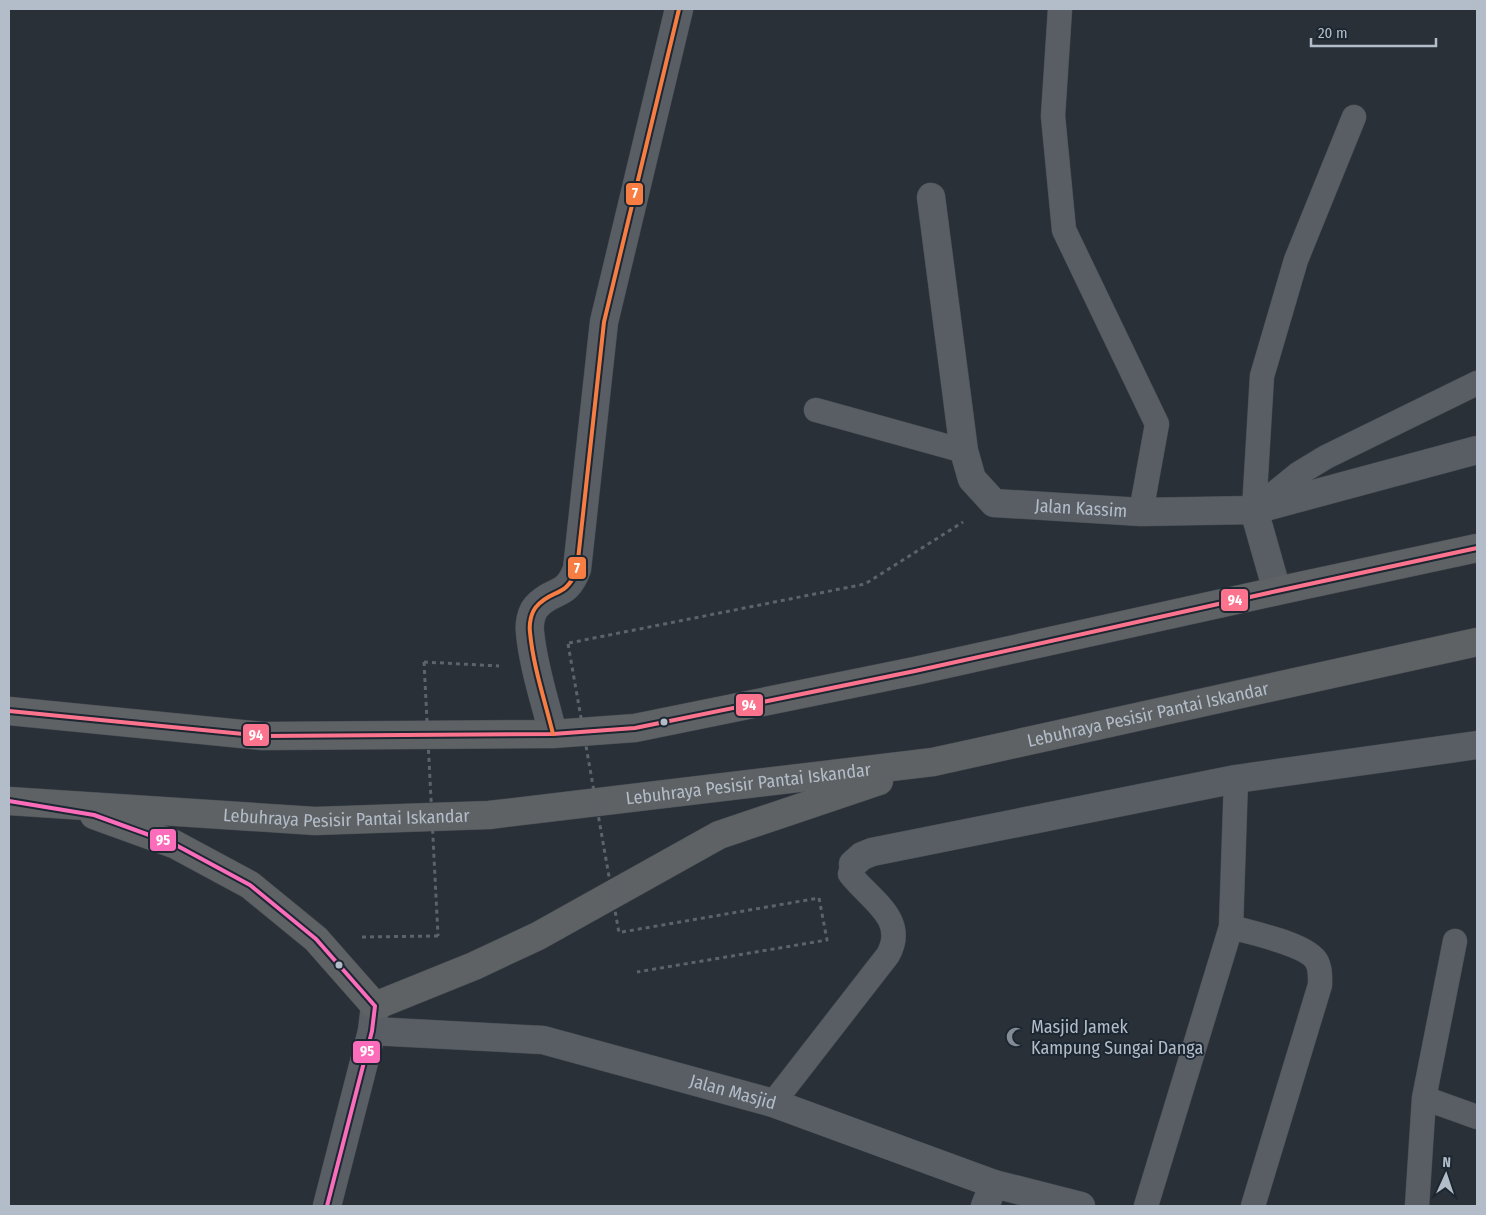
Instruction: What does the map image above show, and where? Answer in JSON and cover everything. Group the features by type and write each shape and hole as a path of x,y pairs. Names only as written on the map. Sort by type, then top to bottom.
{"highway":[{"path":"9,711 263,736 553,734 644,726 916,672 1477,548"},
{"name":"Lebuhraya Pesisir Pantai Iskandar","path":"9,801 315,821 489,815 933,762 1477,642"},
{"path":"9,801 103,818 174,844 250,885 316,939 373,1018 474,966 538,936 719,835 933,762"}],"street":[{"path":"553,734 537,668 530,631 530,620 534,609 542,600 564,589 573,580 577,569 604,322 679,9"},
{"path":"931,197 964,451 972,479 994,503"},
{"name":"Jalan Kassim","path":"994,503 1141,512 1254,510 1477,450"},
{"path":"1254,510 1277,591"},
{"path":"853,864 862,856 872,852 1236,779 1477,745"},
{"path":"327,1206 373,1018"},
{"name":"Jalan Masjid","path":"373,1018 543,1040 773,1103 990,1195 1081,1206"}],"lane":[{"path":"1060,9 1053,116 1064,230 1157,424 1141,512"},
{"path":"1254,510 1262,376 1296,260 1354,117"},
{"path":"1254,510 1298,474 1326,457 1477,383"},
{"path":"816,410 964,451"},
{"path":"1146,1206 1231,928 1236,779"},
{"path":"773,1103 882,963 893,946 895,935 893,925 888,916 850,874 853,864"},
{"path":"1231,928 1298,947 1309,952 1317,962 1320,974 1320,985 1253,1206"},
{"path":"1417,1206 1424,1098 1455,941"},
{"path":"1424,1098 1477,1117"}],"path":[{"path":"637,972 827,940 819,898 619,933 568,644 865,584 994,503"},
{"path":"386,936 438,936 424,662 502,666"}],"transit line":[{"name":"7","path":"553,734 534,658 530,622 536,607 542,601 568,585 577,569 604,322 679,9"},
{"name":"94","path":"9,711 263,736 553,734 635,728 915,671 1477,548"},
{"name":"95","path":"9,801 94,815 174,844 250,885 316,939 375,1006 372,1031 327,1206"}],"place":[{"name":"Masjid Jamek Kampung Sungai Danga","path":"1016,1037"}]}
